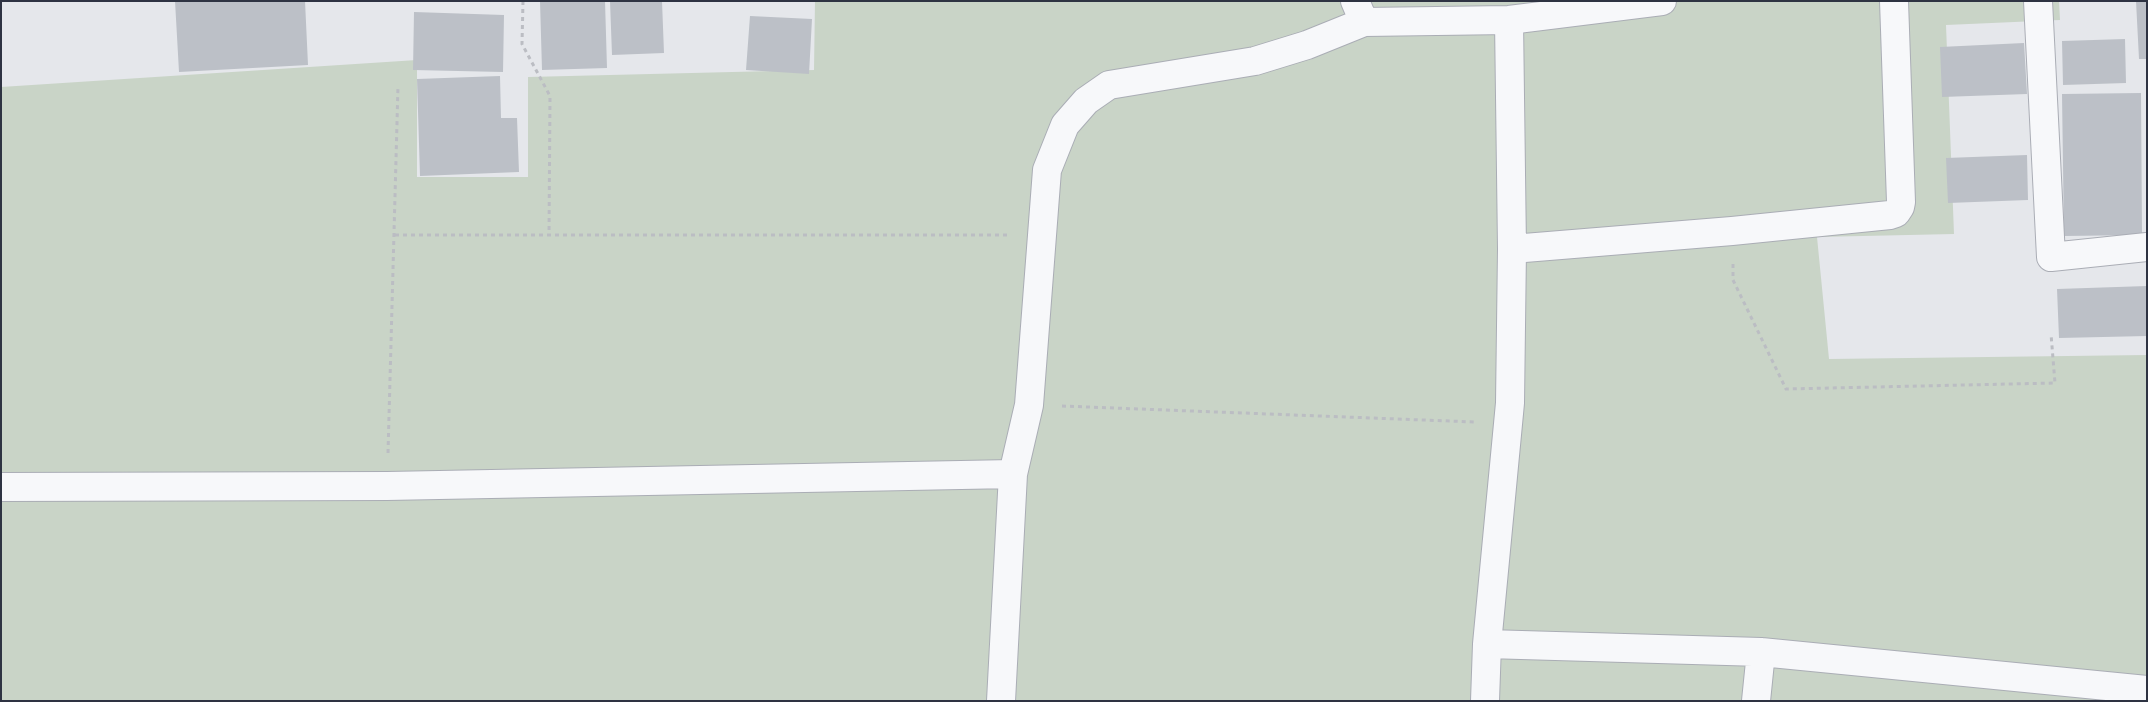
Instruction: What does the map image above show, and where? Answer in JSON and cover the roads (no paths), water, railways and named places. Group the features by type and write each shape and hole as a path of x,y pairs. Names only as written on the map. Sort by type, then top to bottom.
{"street":[{"path":"1001,701 1013,474 1029,404 1047,170 1065,125 1086,101 1109,85 1255,61 1308,45 1359,12 1509,20 1662,1"},
{"path":"1512,249 1732,231 1896,213 1900,208 1894,1"},
{"path":"2038,1 2051,257 2147,247"},
{"path":"1486,701 1487,644 1510,403 1512,249 1509,20"},
{"path":"1,487 387,486 1013,474"},
{"path":"1487,644 1760,652 2147,690"},
{"path":"1756,701 1760,652"}]}
